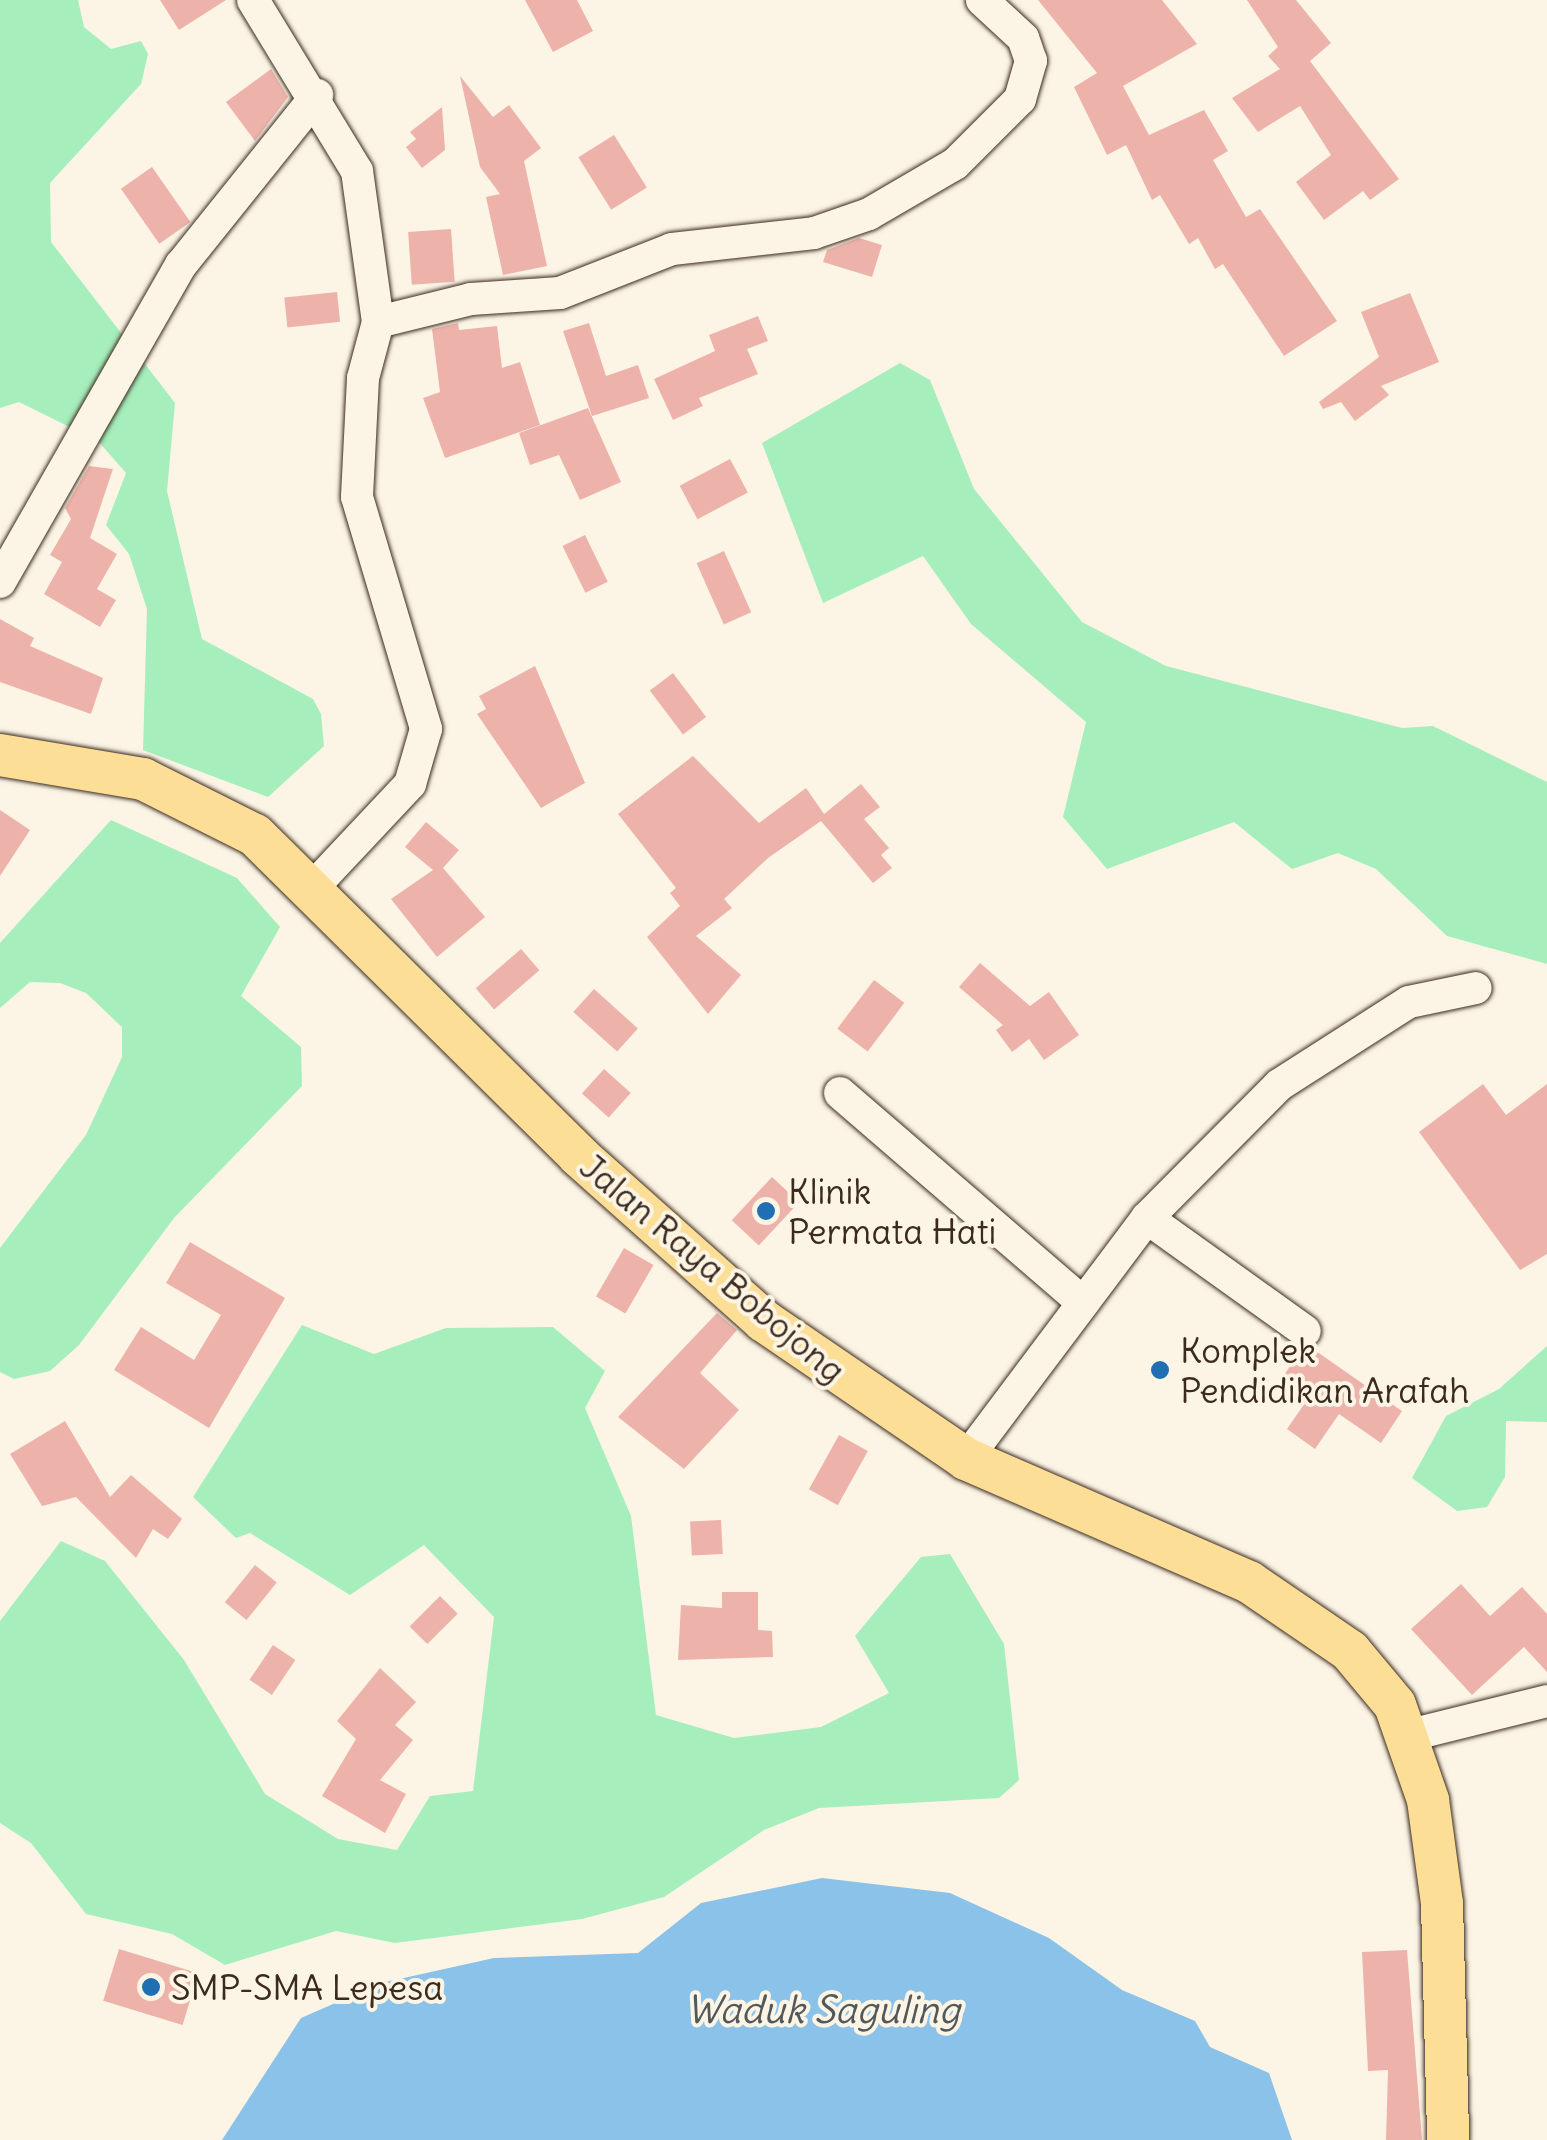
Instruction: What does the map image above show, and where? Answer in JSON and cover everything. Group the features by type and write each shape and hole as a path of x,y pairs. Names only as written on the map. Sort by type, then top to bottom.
{"main road":[{"name":"Jalan Raya Bobojong","path":"0,755 143,779 196,798 315,885 580,1156 750,1308 966,1459 1302,1611 1350,1651 1410,1736 1442,1904 1448,2140"}],"street":[{"path":"253,0 317,95 357,171 378,322 363,378 357,496 419,698 424,750 410,784 315,885"},
{"path":"378,322 471,299 560,293 672,249 814,233 869,214 955,164 1020,99 1031,61 1024,38 982,0"},
{"path":"0,582 180,266 317,95"},
{"path":"966,1459 1147,1218 1280,1085 1410,1002 1476,988"},
{"path":"840,1093 1082,1303"},
{"path":"1147,1218 1305,1331"},
{"path":"1410,1736 1547,1701"}],"green space":[{"path":"0,0 78,0 84,27 111,49 141,41 148,54 141,84 50,183 51,242 175,403 167,491 202,639 313,699 321,714 324,746 268,797 143,750 147,609 129,554 106,525 126,473 98,441 19,402 0,408"},
{"path":"900,363 930,380 974,489 1082,622 1166,666 1402,728 1433,726 1547,782 1547,964 1447,936 1376,869 1338,853 1292,869 1234,822 1107,869 1063,817 1086,722 971,624 923,556 823,603 762,443"},
{"path":"111,820 237,878 280,927 241,996 301,1047 302,1086 174,1218 79,1345 50,1371 14,1379 0,1372 0,1248 86,1135 122,1057 122,1027 86,993 60,983 30,982 0,1008 0,943"},
{"path":"302,1325 374,1354 446,1328 553,1327 605,1371 585,1408 631,1516 656,1715 734,1738 821,1727 889,1693 855,1636 921,1557 950,1554 1004,1644 1019,1780 999,1798 819,1808 764,1830 664,1897 582,1919 395,1943 336,1931 225,1965 172,1934 86,1914 31,1843 0,1823 0,1621 61,1541 105,1561 184,1660 265,1794 338,1839 397,1850 430,1796 473,1791 494,1617 424,1545 350,1595 250,1533 236,1538 193,1497"},
{"path":"1547,1346 1547,1422 1506,1421 1505,1477 1487,1507 1457,1511 1412,1478 1446,1416 1499,1389"}],"water":[{"name":"Waduk Saguling","path":"822,1878 950,1893 1049,1938 1122,1990 1195,2021 1210,2047 1269,2073 1292,2140 222,2140 301,2018 381,1983 494,1958 638,1953 701,1903"}],"building":[{"path":"160,0 226,0 179,30"},
{"path":"525,0 577,0 593,31 553,52"},
{"path":"1038,0 1162,0 1197,44 1123,86 1149,135 1204,110 1228,151 1213,160 1246,217 1260,209 1337,321 1284,356 1223,264 1215,269 1198,238 1189,244 1160,195 1152,200 1126,145 1107,155 1074,87 1097,73"},
{"path":"1247,0 1296,0 1331,43 1310,61 1399,179 1370,200 1363,191 1324,220 1296,182 1331,155 1300,106 1258,132 1232,98 1280,69 1268,56 1278,47"},
{"path":"271,69 288,97 255,141 226,102"},
{"path":"460,76 493,117 509,105 541,148 524,161 547,266 503,275 486,197 500,194 480,167"},
{"path":"442,107 445,150 422,168 406,147 416,139 410,132"},
{"path":"614,135 647,188 611,210 578,157"},
{"path":"152,167 190,222 159,244 121,189"},
{"path":"451,229 455,282 412,285 408,232"},
{"path":"859,238 882,245 872,277 823,262 827,250"},
{"path":"337,292 340,322 287,327 284,298"},
{"path":"1410,293 1439,362 1381,386 1389,395 1355,421 1341,402 1323,409 1319,402 1379,357 1361,312"},
{"path":"758,316 768,341 747,349 758,374 699,398 703,406 673,420 654,379 715,351 709,335"},
{"path":"458,323 459,330 497,326 502,368 520,362 540,425 445,458 423,398 440,392 432,329"},
{"path":"589,323 606,376 638,365 649,398 592,416 563,331"},
{"path":"588,408 621,482 580,500 559,455 530,465 519,433"},
{"path":"730,459 748,493 698,519 680,486"},
{"path":"89,466 113,469 90,538 117,554 97,589 116,600 100,627 44,594 62,562 50,555 71,519 65,508"},
{"path":"585,535 608,582 585,593 563,546"},
{"path":"724,551 751,612 724,624 697,563"},
{"path":"0,619 34,638 30,646 103,678 91,714 0,682"},
{"path":"535,666 585,783 541,808 477,714 486,709 479,696"},
{"path":"673,673 706,717 683,734 650,690"},
{"path":"693,756 759,823 806,788 824,814 861,784 880,807 864,819 889,848 881,855 892,868 873,883 821,821 768,858 724,899 732,908 696,936 741,975 708,1014 647,937 680,906 670,893 676,888 618,814"},
{"path":"0,810 30,830 0,876"},
{"path":"426,822 459,850 443,868 485,917 437,957 391,899 433,870 405,847"},
{"path":"521,949 539,970 494,1009 476,988"},
{"path":"980,963 1030,1006 1049,992 1079,1035 1044,1060 1029,1039 1012,1052 996,1030 1003,1025 959,987"},
{"path":"874,980 904,1003 868,1052 837,1029"},
{"path":"594,989 638,1028 617,1052 573,1012"},
{"path":"604,1069 631,1093 609,1118 582,1094"},
{"path":"1483,1084 1506,1115 1547,1084 1547,1254 1520,1270 1419,1132"},
{"name":"Klinik Permata Hati","path":"772,1177 799,1202 759,1245 732,1220"},
{"path":"190,1242 285,1298 209,1428 114,1370 141,1327 194,1360 221,1315 166,1283"},
{"path":"624,1248 653,1265 625,1313 596,1296"},
{"path":"717,1313 737,1330 700,1373 739,1410 684,1469 618,1417"},
{"path":"1313,1349 1402,1411 1381,1443 1339,1414 1315,1449 1287,1429 1311,1394 1284,1375 1301,1350"},
{"path":"65,1421 110,1497 131,1475 182,1519 168,1539 153,1529 136,1558 76,1497 42,1506 10,1454"},
{"path":"839,1435 868,1451 838,1505 809,1489"},
{"path":"721,1520 723,1554 692,1556 690,1522"},
{"path":"255,1565 277,1583 247,1620 225,1602"},
{"path":"1461,1584 1490,1616 1522,1587 1547,1614 1547,1672 1524,1647 1472,1695 1411,1629"},
{"path":"722,1592 758,1592 758,1630 772,1631 773,1657 678,1660 681,1605 722,1608"},
{"path":"440,1596 458,1614 427,1644 410,1626"},
{"path":"273,1645 295,1660 272,1695 250,1680"},
{"path":"380,1668 416,1702 395,1725 413,1740 380,1780 406,1794 385,1833 322,1796 356,1739 337,1721"},
{"name":"SMP-SMA Lepesa","path":"119,1949 198,1973 183,2025 103,2001"},
{"path":"1407,1950 1422,2140 1386,2140 1388,2070 1368,2071 1362,1952"}],"place":[{"name":"Klinik Permata Hati","path":"766,1211"},
{"name":"Komplek Pendidikan Arafah","path":"1160,1370"},
{"name":"SMP-SMA Lepesa","path":"151,1987"}]}
